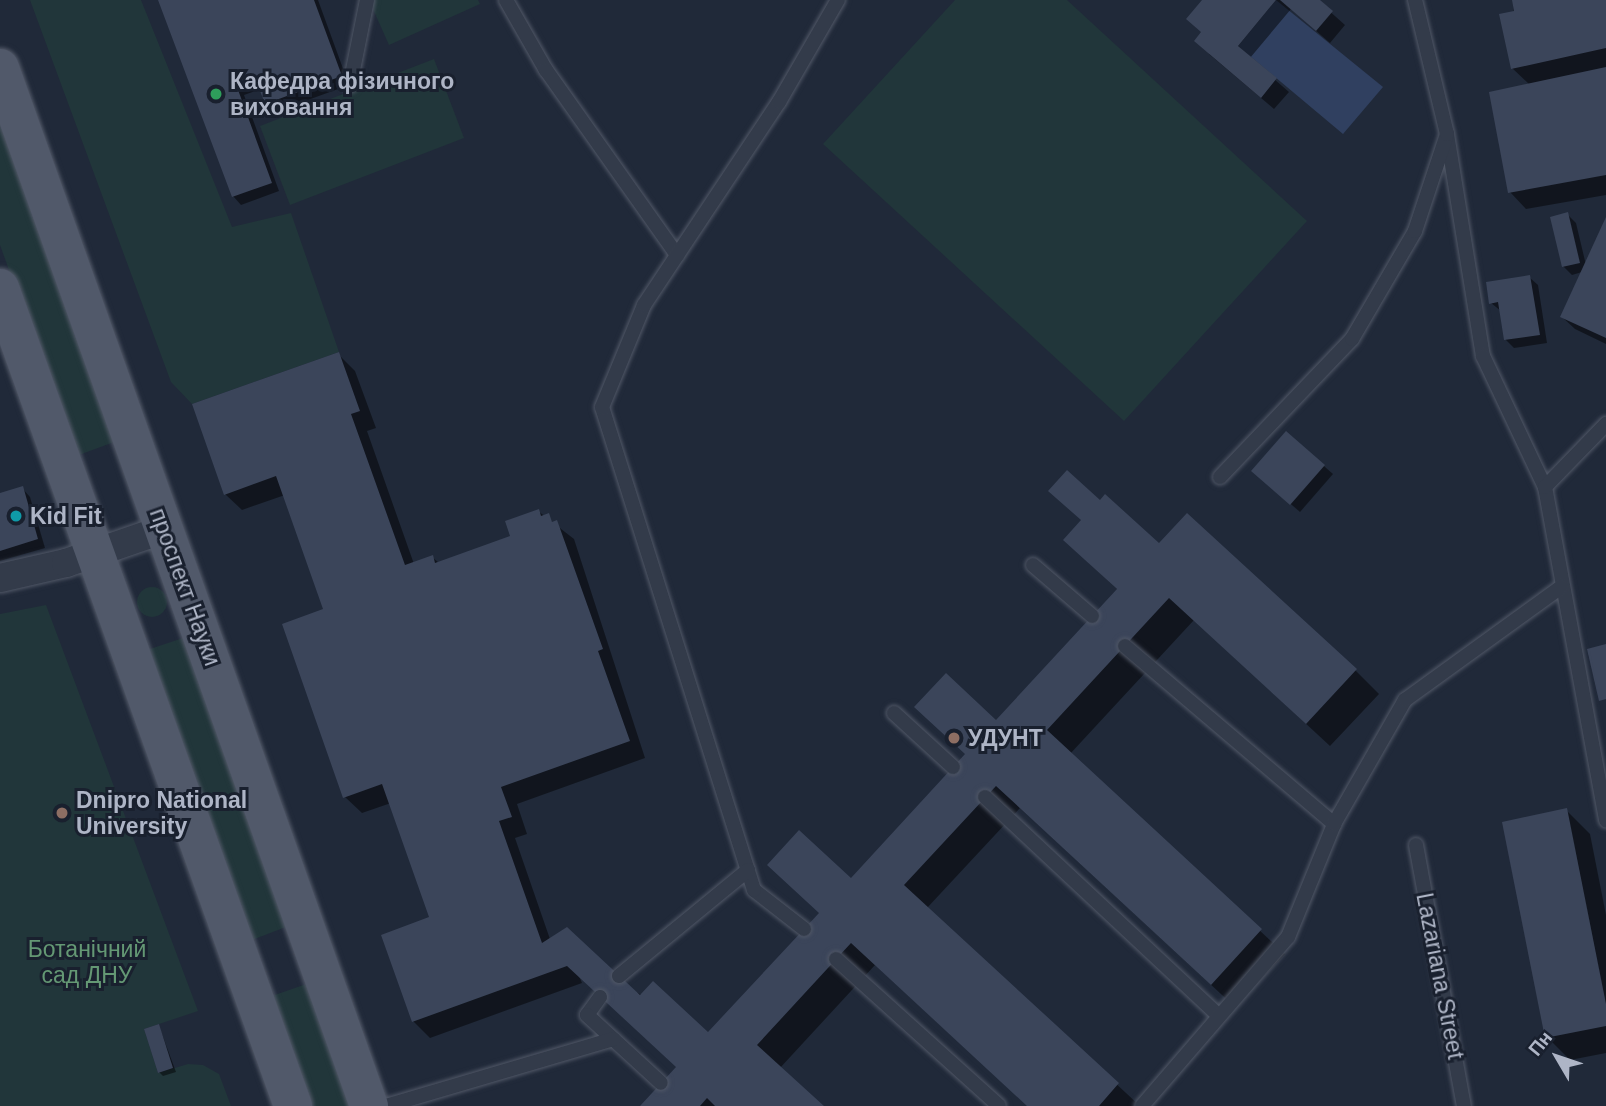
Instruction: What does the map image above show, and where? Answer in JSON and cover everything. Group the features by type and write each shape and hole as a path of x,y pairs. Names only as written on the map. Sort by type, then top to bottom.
{"main road":[{"name":"проспект Науки","path":"0,68 369,1106"},
{"path":"0,288 293,1106"}],"street":[{"path":"0,578 95,554 165,529"}],"lane":[{"path":"350,85 367,0"},
{"path":"506,0 546,70 677,255"},
{"path":"804,929 754,890 602,407 644,306 779,102 838,0"},
{"path":"1415,0 1447,134 1483,356 1545,487 1561,587 1606,820"},
{"path":"1220,477 1352,339 1415,231 1447,134"},
{"path":"1545,487 1606,424"},
{"path":"1033,565 1092,616"},
{"path":"1142,1106 1289,937 1334,824 1405,700 1561,587"},
{"path":"1125,646 1334,824"},
{"path":"894,713 953,767"},
{"path":"985,797 1219,1016"},
{"name":"Lazariana Street","path":"1416,845 1464,1106"},
{"path":"619,976 748,870"},
{"path":"836,959 999,1106"},
{"path":"600,997 587,1015 661,1083"},
{"path":"386,1106 613,1039"}],"green space":[{"path":"30,0 141,0 232,227 291,213 339,352 192,404 171,382"},
{"path":"369,0 478,0 480,4 389,45"},
{"path":"955,0 1067,0 1307,221 1124,421 823,144"},
{"path":"434,59 464,138 290,205 260,126"},
{"path":"0,118 117,441 76,456 0,245"},
{"path":"152,587 163,591 167,602 163,613 152,617 141,613 137,602 141,591"},
{"name":"Ботанічний сад ДНУ","path":"46,605 198,1011 144,1029 158,1073 188,1064 203,1065 219,1074 231,1106 0,1106 0,614"},
{"path":"186,637 291,925 252,940 147,650"},
{"path":"312,982 356,1106 311,1106 272,996"}],"water":[{"path":"1276,0 1383,87 1343,134 1238,46"}],"building":[{"name":"Кафедра фізичного виховання","path":"158,0 314,0 342,76 265,104 256,80 237,87 272,183 232,197"},
{"path":"1202,0 1276,0 1238,46 1277,78 1261,98 1194,41 1201,32 1186,19"},
{"path":"1280,0 1320,0 1333,11 1316,31"},
{"path":"1512,0 1606,0 1606,48 1511,69 1499,14 1514,11"},
{"path":"1606,67 1606,175 1508,193 1489,92"},
{"path":"1568,212 1580,263 1562,267 1550,217"},
{"path":"1606,217 1606,338 1560,317"},
{"path":"1530,275 1540,335 1504,340 1498,302 1489,304 1486,282"},
{"path":"339,352 360,411 351,414 405,565 433,555 435,563 510,536 505,521 539,509 541,516 549,513 552,522 557,520 603,649 598,651 630,741 501,787 512,817 499,821 542,943 567,927 640,995 653,981 708,1032 819,913 767,865 799,830 851,878 965,754 914,707 946,673 996,720 1117,589 1063,540 1081,520 1048,491 1067,470 1100,500 1105,494 1159,543 1187,513 1357,669 1306,724 1169,598 1047,730 1262,929 1211,985 996,786 904,885 1119,1083 1099,1106 1027,1106 851,943 757,1045 824,1106 715,1106 707,1098 700,1106 640,1106 676,1067 567,966 412,1022 381,935 429,917 382,784 343,798 282,624 323,609 276,476 224,495 192,404"},
{"path":"1286,431 1325,465 1290,505 1251,471"},
{"name":"Kid Fit","path":"23,486 38,539 0,551 0,493"},
{"path":"1606,644 1606,699 1599,701 1587,649"},
{"path":"1567,808 1606,1004 1606,1026 1545,1038 1502,822"},
{"path":"159,1024 173,1068 158,1073 144,1029"}],"place":[{"name":"Кафедра фізичного виховання","path":"216,94"},
{"name":"Kid Fit","path":"16,516"},
{"name":"УДУНТ","path":"954,738"},
{"name":"Dnipro National University","path":"62,813"}]}
